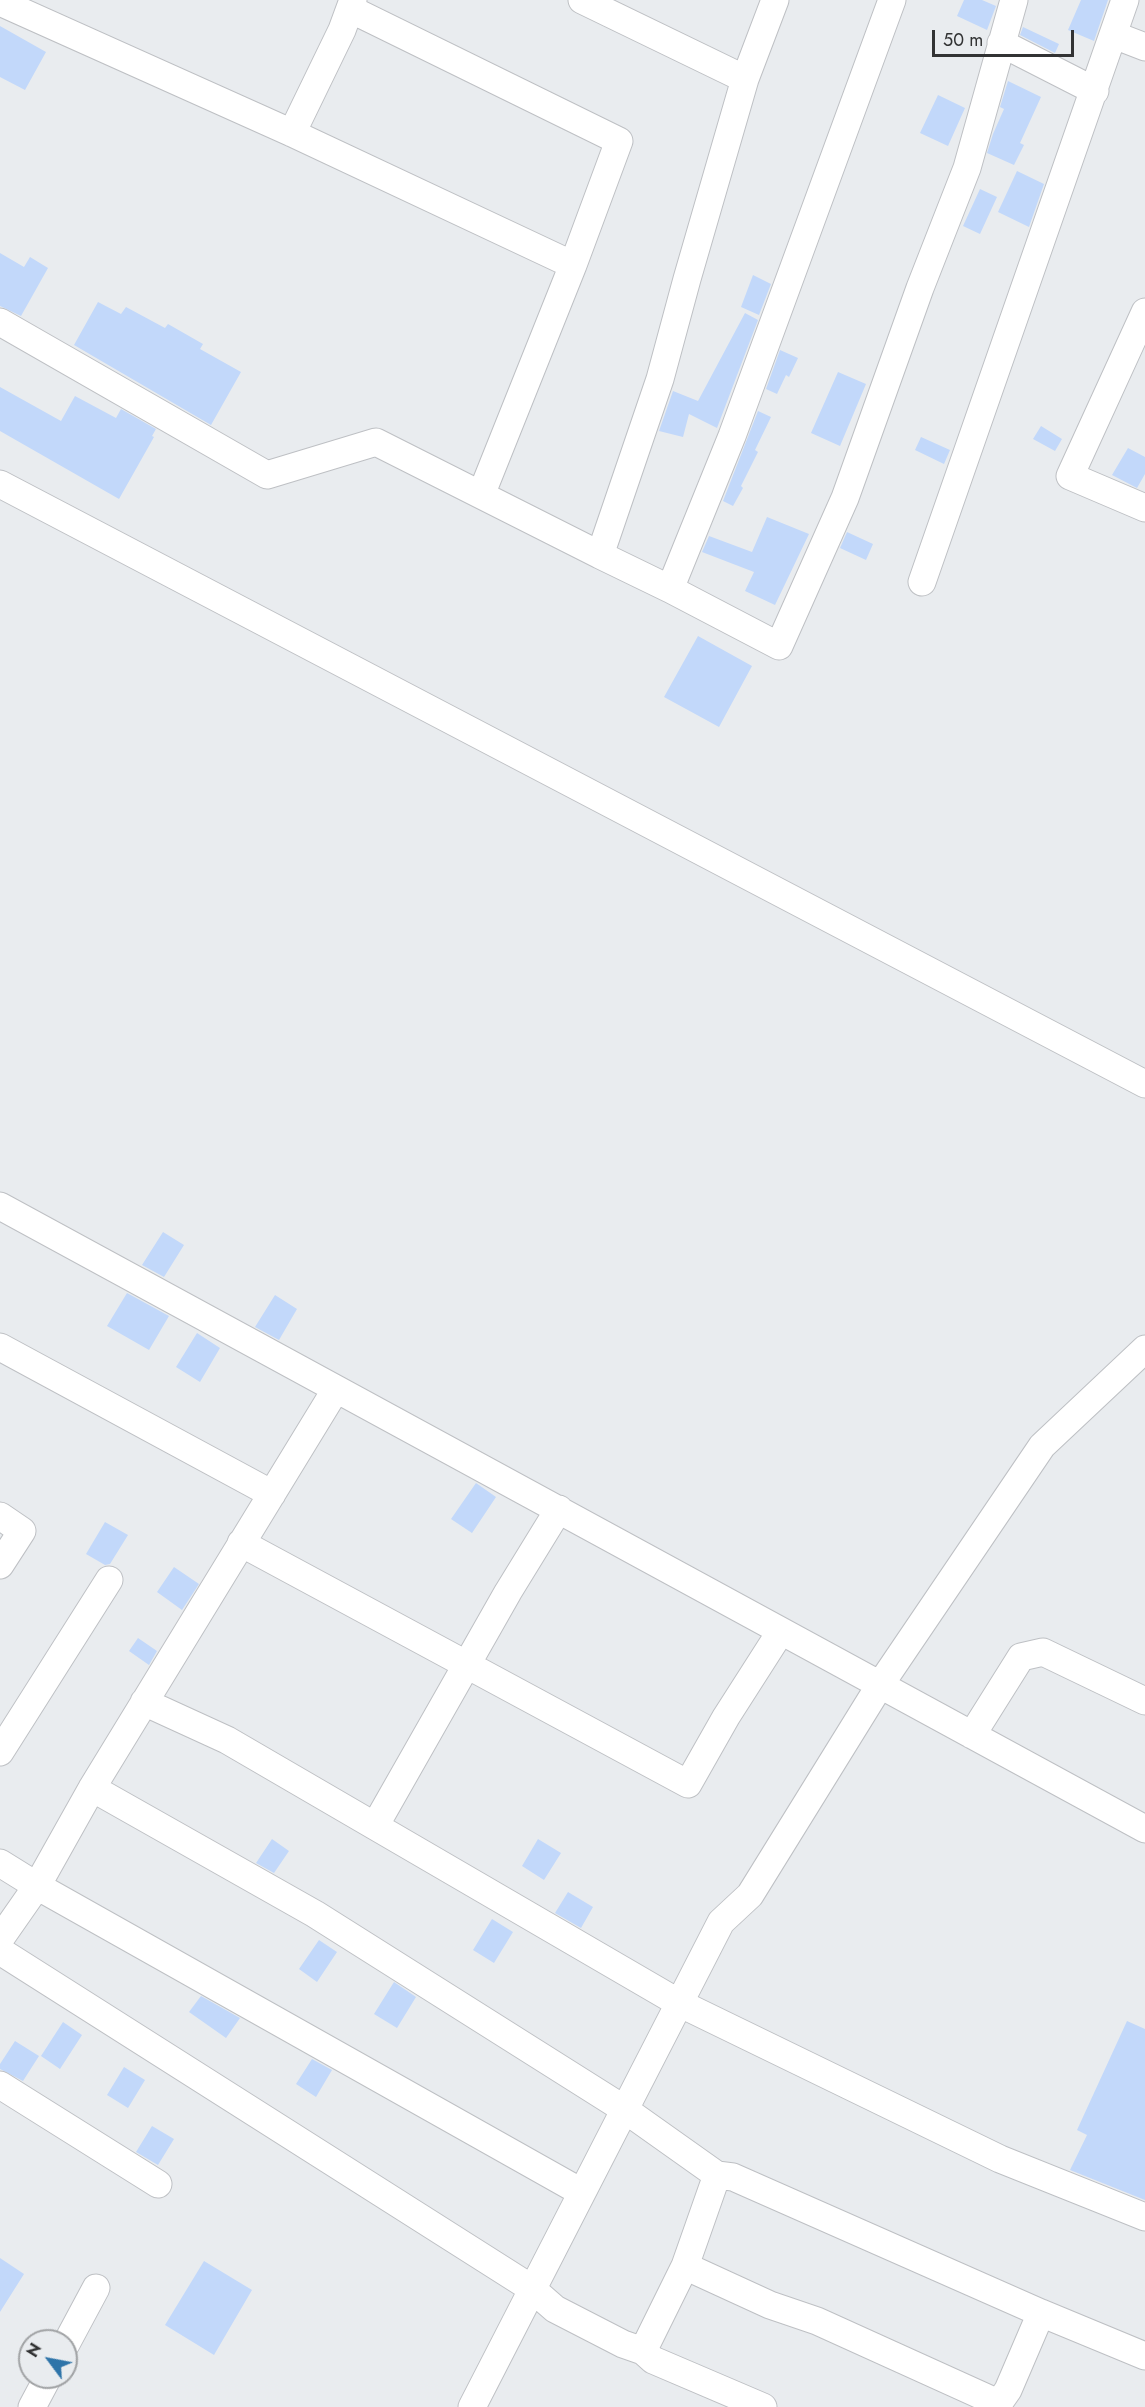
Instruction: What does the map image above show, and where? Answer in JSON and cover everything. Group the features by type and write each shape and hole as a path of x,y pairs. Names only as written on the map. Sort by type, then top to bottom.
{"street":[{"path":"582,0 746,79"},
{"path":"600,555 660,379 746,79 775,0"},
{"path":"670,589 732,436 892,0"},
{"path":"0,322 267,475 376,442 779,646 845,498 920,288 967,168 1014,0"},
{"path":"922,582 1125,0"},
{"path":"0,2 292,133 573,265"},
{"path":"292,133 352,5 619,141 573,265 481,495"},
{"path":"1114,35 1145,47"},
{"path":"1001,43 1095,91"},
{"path":"1145,312 1070,476 1145,508"},
{"path":"0,484 1145,1084"},
{"path":"0,1206 1145,1829"},
{"path":"0,1347 272,1494"},
{"path":"472,2407 721,1922 750,1895 880,1684 1042,1446 1145,1349"},
{"path":"0,1939 37,1886 92,1788 336,1389"},
{"path":"375,1826 508,1592 560,1509"},
{"path":"0,1516 22,1531 0,1564"},
{"path":"241,1543 688,1784 726,1717 781,1631"},
{"path":"0,1752 109,1580"},
{"path":"972,1735 1021,1657 1043,1652 1145,1701"},
{"path":"144,1702 227,1740 679,2003 1000,2158 1145,2217"},
{"path":"92,1788 315,1914 624,2109 717,2175 733,2176 1041,2313 1145,2356"},
{"path":"0,1863 581,2192"},
{"path":"0,1952 531,2289 555,2309 623,2344 643,2351 653,2360 763,2407"},
{"path":"0,2085 158,2184"},
{"path":"643,2351 685,2266 717,2175"},
{"path":"685,2266 770,2305 817,2321 997,2405 1008,2390 1041,2313"},
{"path":"74,2329 96,2288"},
{"path":"32,2407 42,2389"}],"building":[{"path":"964,0 982,0 996,6 987,30 957,16"},
{"path":"1081,0 1108,0 1094,41 1068,30"},
{"path":"0,26 46,52 25,90 0,77"},
{"path":"1023,27 1059,44 1055,53 1020,35"},
{"path":"1008,81 1041,97 1020,143 1024,145 1014,165 987,153 1004,109 1000,107"},
{"path":"938,95 965,108 948,146 920,133"},
{"path":"1017,171 1044,184 1029,227 998,212"},
{"path":"980,189 997,197 980,234 963,226"},
{"path":"0,253 24,267 30,257 48,268 21,316 0,306"},
{"path":"753,275 771,284 759,315 741,307"},
{"path":"98,302 121,314 126,307 165,328 168,324 203,344 200,349 241,372 211,425 74,345"},
{"path":"745,313 758,320 717,428 689,414 683,437 659,431 673,391 698,401"},
{"path":"780,350 798,358 777,394 766,389"},
{"path":"838,372 866,384 840,446 811,433"},
{"path":"0,387 61,421 75,396 116,418 121,409 156,429 152,436 154,437 119,499 0,431"},
{"path":"758,411 771,417 755,450 758,452 741,486 743,488 733,506 723,501"},
{"path":"1041,426 1062,439 1055,451 1033,439"},
{"path":"921,437 950,450 944,464 915,450"},
{"path":"1128,448 1145,457 1145,474 1137,488 1112,475"},
{"path":"767,517 809,534 775,605 745,591 754,572 702,552 709,536 752,552"},
{"path":"847,532 873,544 866,560 840,548"},
{"path":"698,636 752,666 719,727 664,697"},
{"path":"163,1232 184,1245 164,1277 142,1265"},
{"path":"127,1293 169,1316 149,1350 107,1326"},
{"path":"275,1295 297,1309 279,1340 255,1327"},
{"path":"197,1333 220,1348 200,1382 176,1367"},
{"path":"476,1483 496,1497 472,1533 451,1519"},
{"path":"105,1522 128,1535 110,1564 105,1565 86,1554"},
{"path":"174,1567 199,1584 182,1610 157,1592"},
{"path":"138,1638 157,1651 149,1665 129,1651"},
{"path":"272,1839 289,1851 274,1873 256,1863"},
{"path":"538,1839 561,1853 544,1880 522,1866"},
{"path":"568,1892 593,1907 581,1928 555,1913"},
{"path":"492,1919 513,1932 494,1963 473,1950"},
{"path":"319,1940 337,1952 317,1982 299,1969"},
{"path":"394,1982 416,1997 397,2028 374,2014"},
{"path":"201,1996 240,2018 226,2038 189,2012"},
{"path":"1127,2021 1145,2029 1145,2200 1070,2170 1087,2135 1077,2130"},
{"path":"63,2022 82,2035 60,2069 41,2056"},
{"path":"15,2041 39,2056 23,2081 0,2069 0,2064"},
{"path":"312,2059 332,2070 316,2097 296,2084"},
{"path":"124,2067 145,2080 128,2108 107,2095"},
{"path":"152,2126 174,2139 158,2165 136,2152"},
{"path":"0,2258 24,2274 0,2312"},
{"path":"204,2261 252,2290 214,2355 165,2325"}]}
